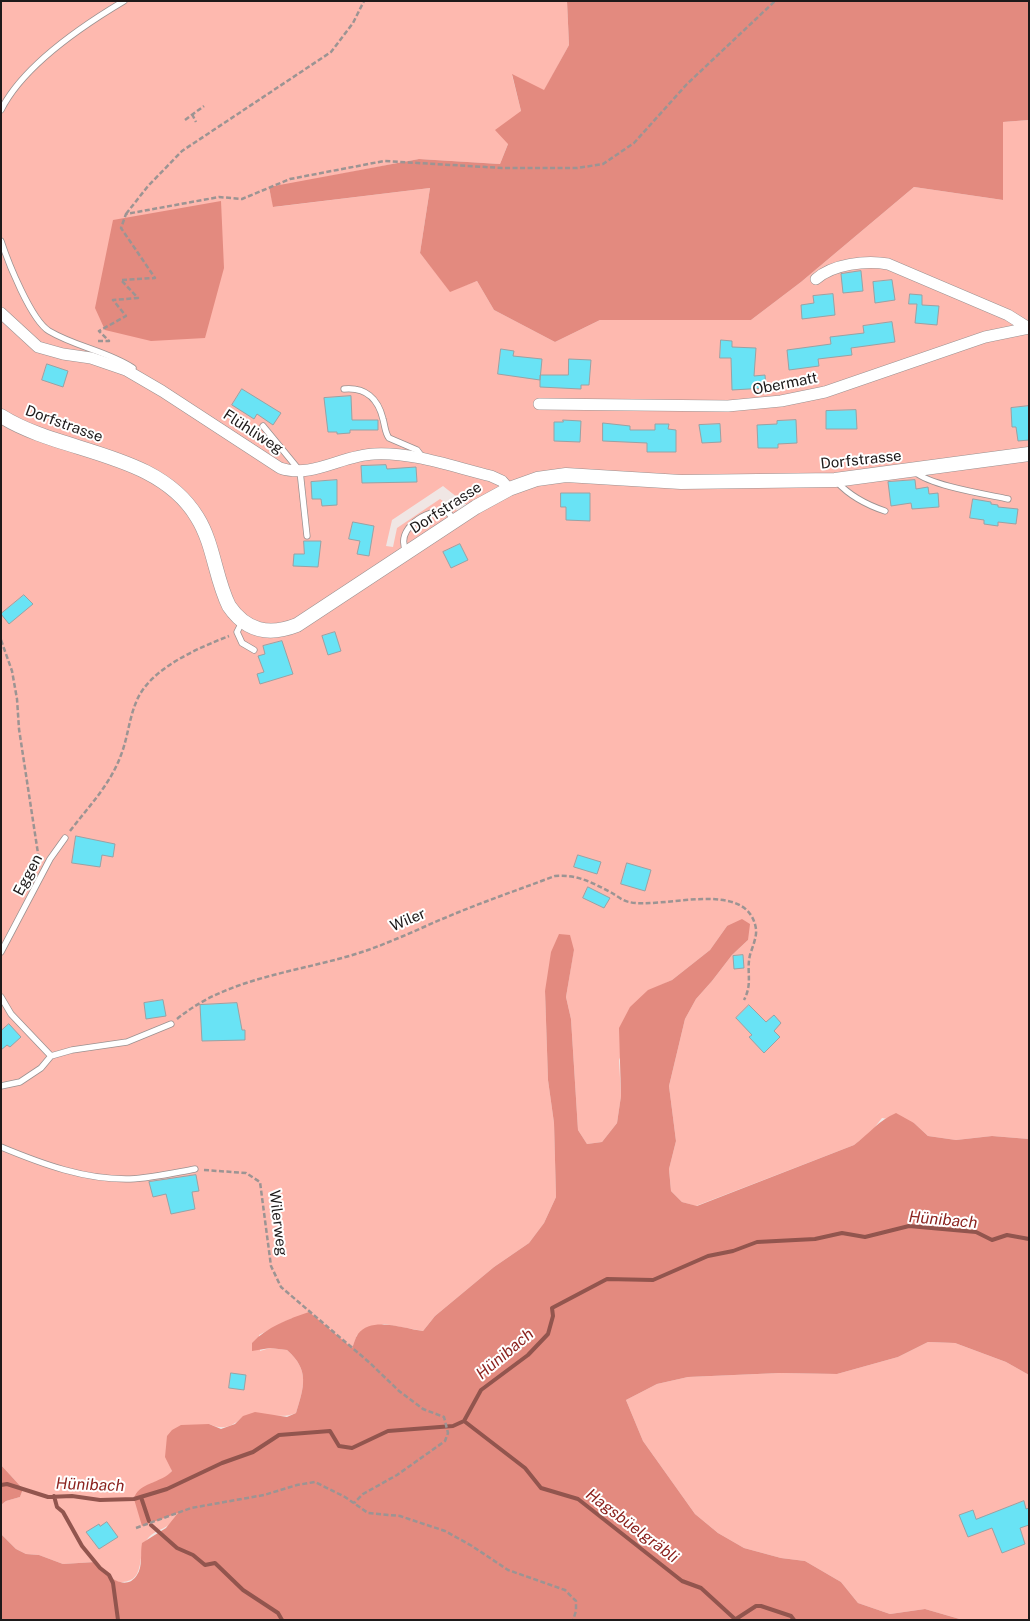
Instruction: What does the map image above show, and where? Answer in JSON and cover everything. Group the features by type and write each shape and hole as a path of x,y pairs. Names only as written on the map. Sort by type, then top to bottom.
{"street":[{"name":"Obermatt","path":"816,279 831,269 874,263 888,264 1008,315 1028,327"},
{"name":"Flühliweg","path":"1,313 38,346 63,354 91,358 117,366 141,378 273,464 286,470 300,471 372,454 423,458 492,476 502,481 509,488"},
{"name":"Obermatt","path":"539,404 728,406 773,403 824,392 985,337 1028,327"},
{"name":"Dorfstrasse","path":"1,416 36,433 142,470 176,492 190,506 203,528 224,595 240,627 269,631 297,625 455,521 509,488 536,479 566,476 681,482 835,480 1029,454"}],"lane":[{"path":"1,110 13,91 68,37 124,1"},
{"path":"1,241 28,305 47,330 117,358 135,369 141,378"},
{"path":"344,389 355,388 369,394 379,408 389,438 417,450 423,458"},
{"path":"263,426 300,471 307,536"},
{"path":"914,470 921,476 939,482 1008,499"},
{"path":"835,480 845,491 872,507 886,511"},
{"path":"407,553 403,539 408,527 426,516 442,510 452,514 455,521"},
{"path":"240,627 242,643 254,650"},
{"name":"Eggen","path":"1,952 44,872 65,838"},
{"path":"1,997 11,1014 51,1056"},
{"path":"1,1086 20,1082 41,1068 51,1056 72,1050 127,1042 171,1024"},
{"path":"1,1147 52,1167 112,1178 152,1177 195,1169"}],"path":[{"path":"83,345 90,342 109,341 99,331 126,316 113,300 138,298 121,280 155,278 121,228 126,214 148,186 182,151 331,52 353,23 364,1"},
{"path":"126,214 219,197 242,199 290,179 384,161 502,168 577,168 603,164 634,143 687,84 775,1"},
{"path":"185,120 204,106"},
{"path":"192,114 196,122"},
{"path":"65,838 102,792 111,776 122,754 128,722 145,686 154,677 201,647 240,627"},
{"path":"1,640 12,671 36,847 44,872"},
{"name":"Wiler","path":"171,1024 198,1003 277,973 318,965 369,950 462,911 555,876 571,875 592,883 628,902 651,904 694,898 718,899 740,906 752,917 756,931 749,959 749,990 744,1000"},
{"name":"Wilerweg","path":"195,1169 246,1174 260,1182 269,1258 273,1274 281,1287 370,1363 399,1391 423,1409 440,1414 446,1420 448,1433 445,1441 397,1475 364,1494 354,1503"},
{"path":"136,1528 190,1508 264,1495 305,1483 315,1482 354,1503 368,1513 400,1516 445,1532 472,1546 508,1570 565,1590 576,1601 573,1620"}],"shaded area":[{"path":"1,1 567,1 569,45 544,91 512,75 521,111 500,164 419,159 269,188 274,207 430,188 420,253 450,291 477,281 494,310 555,342 600,320 751,320 801,282 914,187 1003,200 1003,122 1029,120 1029,1139 992,1136 956,1140 928,1136 914,1123 882,1118 871,1132 854,1145 696,1206 682,1202 671,1191 669,1169 676,1141 669,1086 685,1019 696,999 732,955 748,940 727,926 710,950 672,980 648,991 619,1060 621,1096 617,1123 602,1142 587,1144 578,1130 571,1019 566,997 574,949 545,991 548,1080 554,1123 556,1197 544,1223 529,1243 494,1267 435,1316 423,1331 384,1324 357,1335 352,1349 292,1318 259,1335 260,1351 270,1348 287,1350 299,1365 302,1372 303,1387 296,1413 284,1416 258,1414 245,1416 232,1425 225,1427 209,1424 170,1464 172,1471 165,1479 152,1483 170,1515 179,1512 172,1522 149,1537 145,1543 138,1571 135,1577 130,1580 118,1582 114,1580 95,1562 63,1564 39,1555 26,1554 16,1549 1,1534 1,1505 6,1501 20,1497 23,1489 1,1465","holes":["443,486 467,505 458,511 440,499 397,528 393,547 386,546 392,520"]},
{"path":"567,1 1029,1 1029,120 1003,122 1003,200 914,187 801,282 751,320 600,320 555,342 494,310 477,281 450,292 420,253 430,188 273,207 269,187 419,159 500,164 508,144 495,130 521,111 512,74 544,90 569,45"},
{"path":"221,201 224,268 205,338 151,341 105,330 95,308 113,220"},
{"path":"742,919 750,924 748,940 732,955 696,999 685,1019 669,1086 676,1141 669,1169 671,1191 682,1202 697,1206 854,1145 879,1123 896,1113 914,1123 928,1136 956,1140 992,1136 1029,1139 1029,1375 1006,1362 955,1343 928,1342 898,1357 837,1374 780,1373 688,1377 657,1384 626,1400 643,1441 695,1514 718,1533 744,1548 781,1558 805,1561 841,1582 858,1603 890,1614 925,1609 963,1620 1,1620 1,1534 16,1549 26,1554 39,1555 63,1564 95,1562 109,1576 126,1583 132,1580 139,1572 142,1543 166,1528 178,1513 142,1526 134,1499 136,1494 145,1486 168,1475 172,1471 165,1457 167,1436 172,1430 181,1425 209,1424 221,1429 235,1424 243,1416 255,1412 287,1417 296,1413 303,1387 302,1372 294,1357 287,1350 270,1348 252,1351 252,1343 264,1332 309,1312 352,1348 358,1334 371,1326 389,1325 423,1331 435,1316 494,1267 529,1243 544,1223 556,1197 554,1123 548,1080 545,991 551,952 559,934 570,935 574,950 566,997 571,1019 578,1130 587,1144 602,1142 617,1123 621,1096 619,1028 630,1007 648,990 672,980 710,950 727,926"},
{"path":"928,1342 955,1343 1006,1362 1029,1375 1029,1620 963,1620 925,1609 890,1614 858,1603 841,1582 805,1561 781,1558 744,1548 718,1533 695,1514 643,1441 626,1400 657,1384 688,1377 780,1373 837,1374 898,1357"},
{"path":"1,1465 23,1489 20,1497 6,1501 1,1505"}],"building":[{"path":"861,271 863,291 843,293 841,274"},
{"path":"892,280 895,300 875,303 873,282"},
{"path":"833,294 835,315 802,319 801,305 814,303 813,296"},
{"path":"910,294 922,295 922,305 939,306 937,325 915,323 917,304 909,304"},
{"path":"892,322 895,342 851,348 852,355 818,359 819,366 789,370 787,350 831,344 830,337 864,333 863,326"},
{"path":"721,340 732,341 732,347 756,348 754,376 765,375 766,388 732,390 731,358 720,358"},
{"path":"501,349 514,351 513,356 542,359 540,380 498,374"},
{"path":"569,359 591,360 589,385 581,385 581,389 540,387 540,375 568,375"},
{"path":"47,364 68,371 63,387 42,380"},
{"path":"242,389 281,413 273,425 257,414 254,419 232,405"},
{"path":"351,396 352,420 378,420 378,430 350,430 350,433 337,434 337,432 328,432 324,398"},
{"path":"1029,406 1029,440 1018,441 1016,427 1012,427 1011,408"},
{"path":"856,410 857,429 826,429 826,411"},
{"path":"563,420 581,421 580,442 554,441 554,422 563,422"},
{"path":"796,420 797,443 778,444 778,448 758,448 757,425 777,424 777,421"},
{"path":"603,423 630,426 630,430 655,430 655,424 669,424 668,429 676,430 676,452 647,452 647,443 603,441"},
{"path":"720,424 721,442 702,443 699,425"},
{"path":"386,465 387,469 416,467 417,482 362,483 361,466"},
{"path":"337,480 337,505 322,506 321,499 312,499 311,482"},
{"path":"915,480 916,489 928,487 929,494 938,493 939,507 912,509 911,503 891,506 888,482"},
{"path":"561,493 590,493 590,521 566,520 566,507 561,507"},
{"path":"973,499 991,502 991,504 998,505 998,507 1018,509 1016,524 998,522 998,526 984,524 984,520 970,518"},
{"path":"353,522 374,526 369,556 357,554 360,541 349,539"},
{"path":"304,541 321,541 318,567 293,566 294,554 304,554"},
{"path":"460,544 468,560 451,568 443,552"},
{"path":"24,595 33,604 9,624 1,614"},
{"path":"335,632 341,651 328,655 322,636"},
{"path":"282,641 293,674 260,684 257,674 264,672 258,656 265,654 263,646"},
{"path":"76,836 115,844 113,857 102,855 100,867 72,863"},
{"path":"578,855 601,862 597,874 574,867"},
{"path":"627,863 651,870 645,891 621,884"},
{"path":"588,887 610,898 604,908 583,898"},
{"path":"743,955 744,968 734,969 733,956"},
{"path":"163,1000 166,1016 146,1019 144,1003"},
{"path":"237,1003 242,1030 245,1030 245,1040 202,1041 200,1005"},
{"path":"749,1005 766,1022 774,1015 781,1023 774,1031 780,1037 764,1053 749,1037 752,1035 736,1018"},
{"path":"9,1024 21,1037 10,1047 7,1045 1,1050 1,1031"},
{"path":"196,1175 199,1191 192,1192 195,1209 171,1214 166,1194 153,1197 149,1182"},
{"path":"231,1373 246,1375 244,1390 229,1388"},
{"path":"1024,1501 1026,1509 1029,1508 1029,1525 1020,1528 1025,1544 1002,1553 992,1528 968,1537 959,1515 973,1510 976,1519"},
{"path":"107,1522 118,1537 99,1549 86,1532 99,1524 100,1526"}],"waterway":[{"name":"Hünibach","path":"1,1485 7,1484 48,1497 72,1496 100,1500 134,1499 167,1489 222,1463 253,1452 279,1435 330,1431 339,1446 352,1448 388,1431 453,1426 464,1421 481,1390 528,1355 548,1334 553,1316 552,1308 607,1279 653,1280 708,1256 733,1251 757,1242 815,1239 842,1233 865,1237 909,1226 976,1232 992,1240 1007,1235 1029,1239"},
{"name":"Hagsbüelgräbli","path":"464,1421 525,1468 541,1488 578,1499 682,1581 701,1588 736,1620"},
{"path":"54,1496 57,1507 63,1512 82,1546 100,1568 109,1575 113,1583 118,1620"},
{"path":"141,1497 149,1521"},
{"path":"151,1525 177,1548 193,1555 205,1565 215,1563 243,1590 278,1613 282,1620"},
{"name":"Hagsbüelgräbli","path":"736,1619 756,1606 761,1606 791,1616 794,1620"}]}
